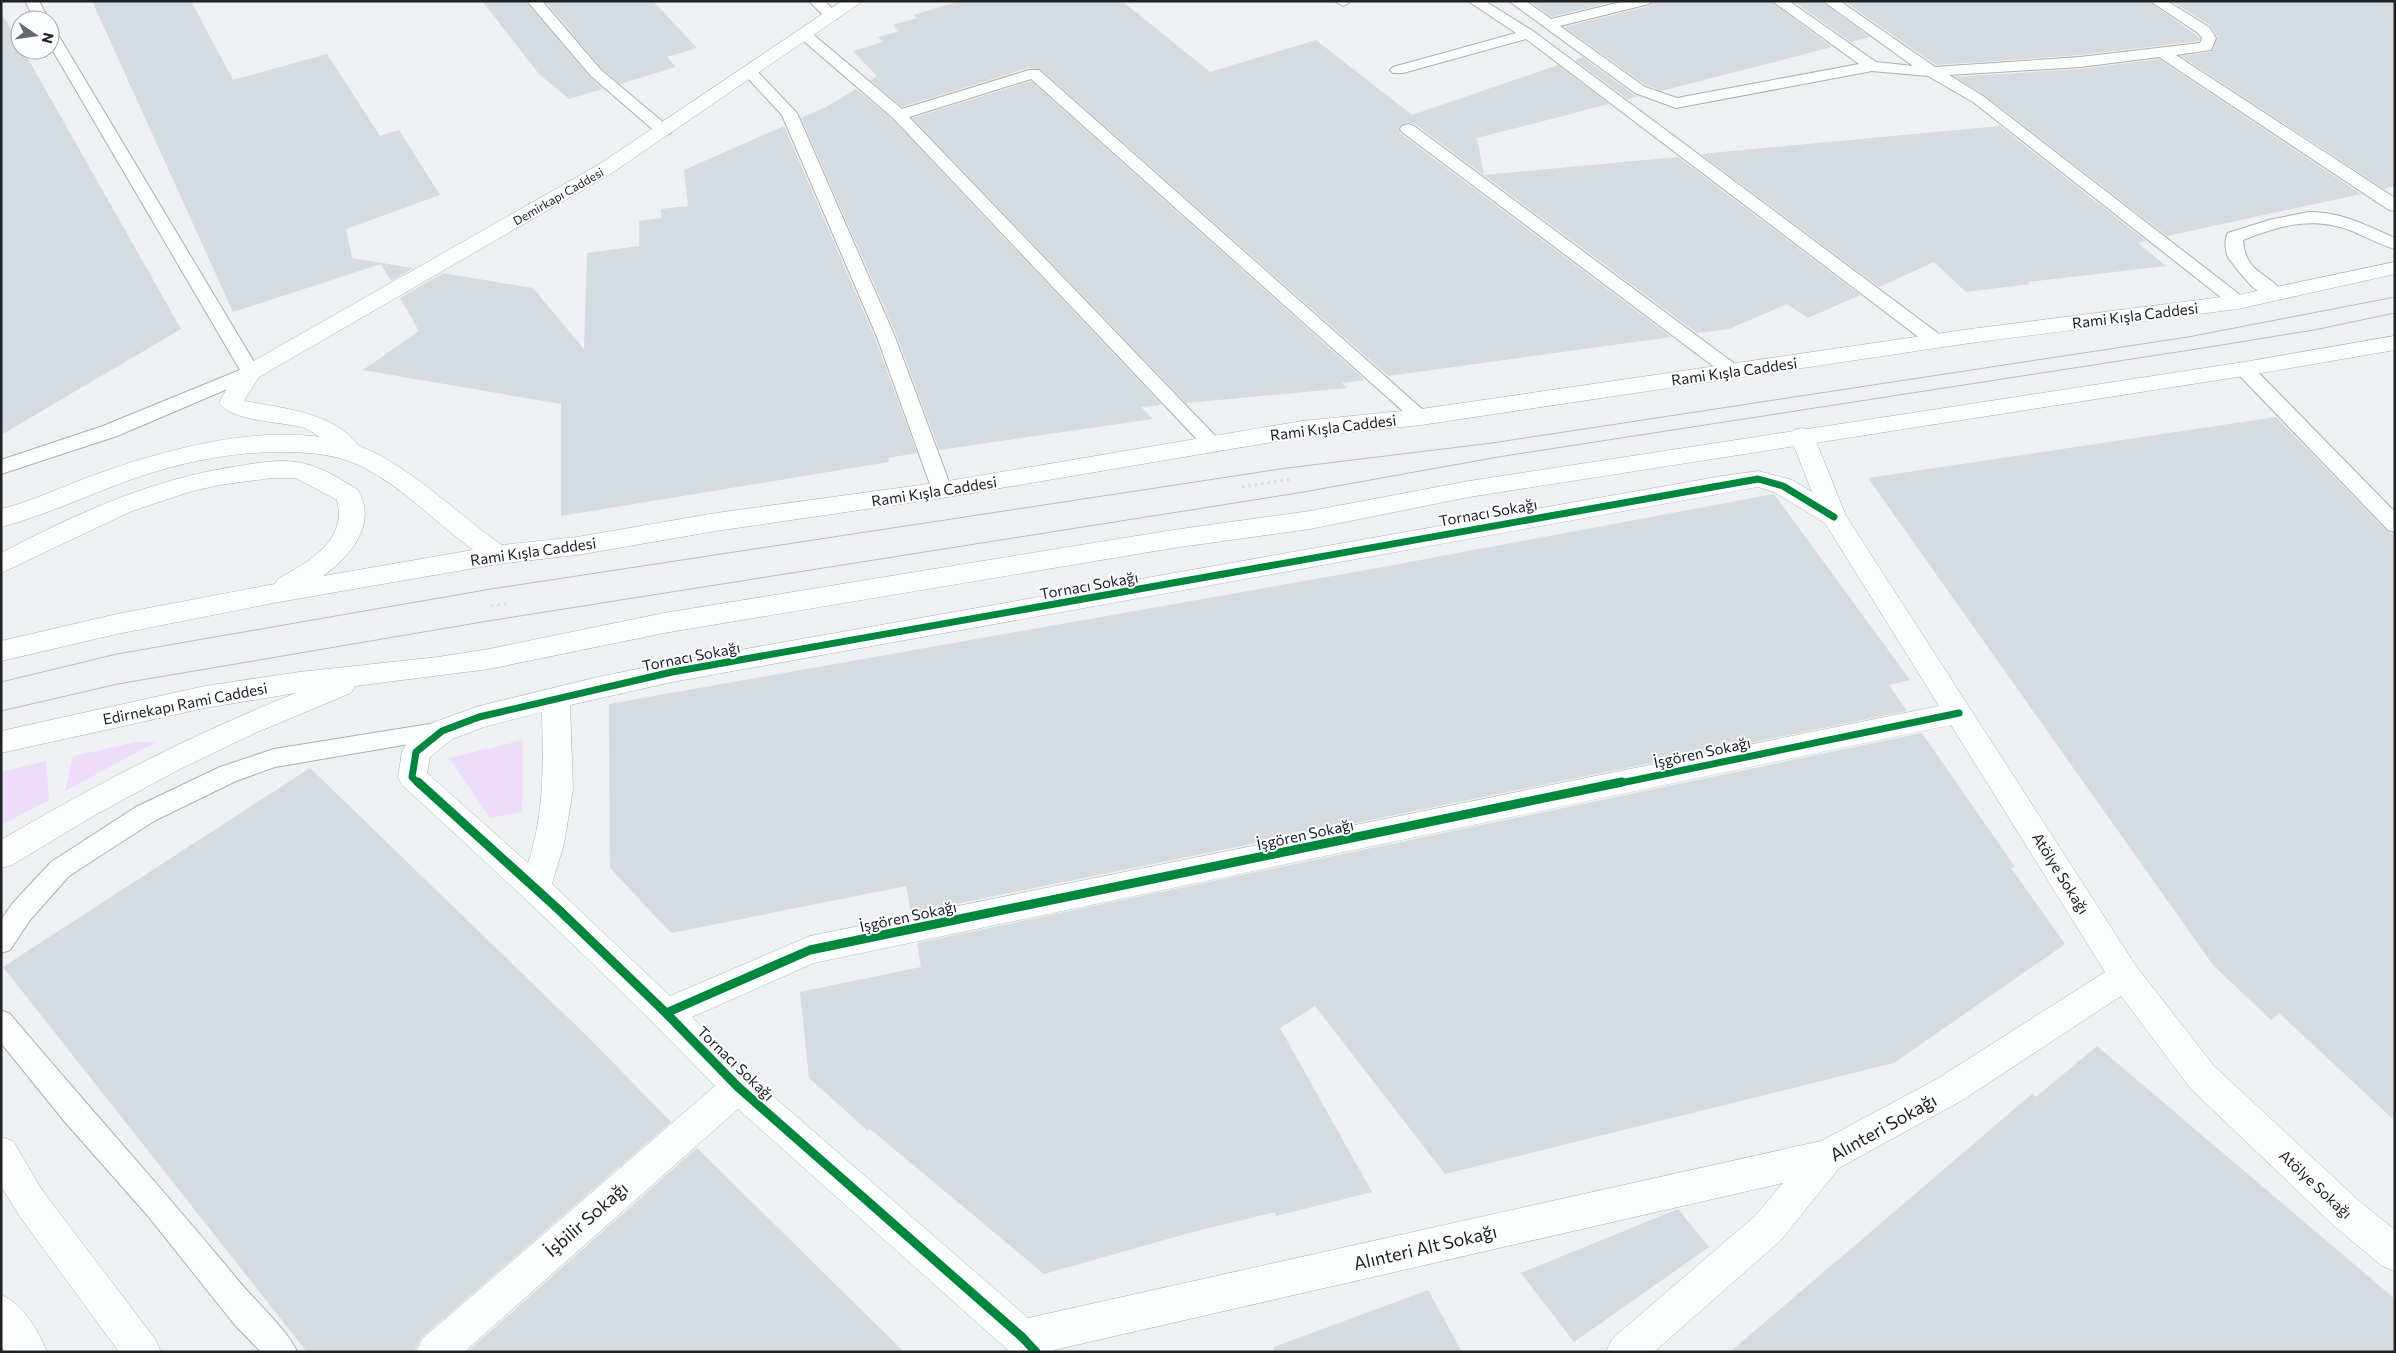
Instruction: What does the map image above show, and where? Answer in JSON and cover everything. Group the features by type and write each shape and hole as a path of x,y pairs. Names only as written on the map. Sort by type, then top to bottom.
{"street":[{"name":"Demirkapı Caddesi","path":"251,372 605,169 854,1"},
{"name":"Rami Kışla Caddesi","path":"273,594 498,555 577,546 716,522 942,490 1302,429 1421,416 1936,341 2238,302 2395,268"},
{"path":"1,856 101,797 205,744 370,674 489,659 655,625 1173,539 1310,520 1469,490 1802,436 2244,369 2395,343"},
{"path":"251,372 234,394 231,403 261,412 312,422 333,436 351,452 401,481 472,538 498,555"},
{"name":"Atölye Sokağı","path":"1802,436 1834,517 2126,976 2202,1076 2344,1212 2395,1252"},
{"path":"1,518 21,514 81,489 128,473 196,453 266,443 306,445 351,452"},
{"path":"1,564 70,527 138,498 189,482 229,474 276,470 301,471 326,480 349,496 353,515 348,535 334,553 310,573 273,594 117,624 1,651"},
{"name":"Tornacı Sokağı","path":"1029,1345 738,1087 666,1012 535,888 412,777 416,752 442,731 479,717 672,672 1139,590 1722,484 1758,479 1782,486 1834,517"},
{"name":"Edirnekapı Rami Caddesi","path":"1,742 205,697 299,682 370,674"},
{"path":"535,888 549,844 558,789 556,698"},
{"name":"İşgören Sokağı","path":"666,1012 810,950 1960,713"},
{"name":"Alınteri Sokağı","path":"1624,1352 1768,1228 1827,1156 1949,1090 2126,976"},
{"name":"İşbilir Sokağı","path":"435,1352 738,1087"},
{"path":"1,1154 30,1202 142,1352"},
{"name":"Alınteri Alt Sokağı","path":"1029,1345 1827,1156"},
{"path":"1,1313 28,1352"}],"lane":[{"path":"534,1 596,73 664,131"},
{"path":"816,1 832,16"},
{"path":"1474,1 1528,34 1936,341"},
{"path":"1516,1 1640,90 1676,103 1872,66 1932,72 2080,62 2206,47 2209,38 2204,30 2157,1"},
{"path":"1548,24 1644,1"},
{"path":"1779,1 1872,66"},
{"path":"1830,1 1932,72 1978,98 2238,302"},
{"path":"804,34 899,115 1214,445"},
{"path":"1398,70 1528,34"},
{"path":"1,467 110,431 251,372 60,50"},
{"path":"2160,51 2395,206"},
{"path":"750,72 790,113 886,337 942,490"},
{"path":"899,115 1034,73 1421,416"},
{"path":"1408,129 1732,371"},
{"path":"2275,294 2256,280 2235,255 2234,237 2255,228 2316,217 2343,222 2395,244"},
{"path":"2244,369 2395,525"},
{"path":"1,942 21,912 60,869 144,814 228,774 274,758 442,731"},
{"path":"1,1022 75,1113 158,1206 245,1313 282,1352"},
{"path":"2344,1212 2395,1231"}],"path":[{"path":"1242,487 1292,479"},
{"path":"491,606 510,603"}],"shaded area":[{"path":"523,740 522,812 490,818 449,758"},
{"path":"137,742 156,742 65,791 73,756"},
{"path":"46,761 49,800 1,825 1,772"}],"building":[{"path":"92,1 191,1 233,80 327,54 380,136 399,130 440,195 346,229 352,258 413,268 391,281 381,264 233,312"},
{"path":"482,1 525,1 590,77 603,89 569,99 539,74"},
{"path":"545,1 653,1 697,48 667,57 676,67 620,84 602,69"},
{"path":"960,1 1122,1 1210,72 1316,40 1412,115 1558,65 1609,104 1477,138 1484,175 1678,157 1860,295 1808,318 1787,304 1729,329 1697,333 1415,124 1407,122 1398,128 1401,134 1671,337 1388,376 1040,69 1028,68 902,107 870,80 877,76 853,51 883,42 878,37 899,31 893,25 917,18 913,15"},
{"path":"1530,1 1616,1 1551,17"},
{"path":"1653,1 1770,1 1832,47 1661,91 1646,85 1564,27 1649,6"},
{"path":"1793,1 1821,1 1870,37 1851,42"},
{"path":"1844,1 2148,1 2200,38 2199,41 2080,55 1936,65"},
{"path":"2171,1 2395,1 2395,186 2384,189 2181,56 2211,52 2218,37 2210,25"},
{"path":"1,12 10,28 10,60 29,60 181,329 1,435"},
{"path":"1582,57 1634,95 1639,96 1628,99 1575,60"},
{"path":"2159,59 2361,194 2167,236 1984,95 1955,77 2080,69"},
{"path":"1031,81 1365,380 1342,383 1347,388 1186,403 912,118"},
{"path":"856,89 892,119 1162,405 1141,407 1153,419 939,450 897,336 801,118 828,106"},
{"path":"784,126 875,338 917,453 888,458 889,462 561,516 561,404 363,370 419,331 400,298 443,273 533,288 584,349 587,253 639,246 639,221 662,218 661,209 688,206 684,170"},
{"path":"2000,126 2146,241 2138,243 2166,266 2028,282 2030,284 1966,292 1934,262 1879,287 1701,154"},
{"path":"2276,417 2387,531 2395,536 2395,1121 2279,1013 2271,1020 2213,965 1868,478"},
{"path":"1774,494 1910,680 1889,685 1907,711 911,913 906,886 671,933 610,868 609,704 1383,567"},
{"path":"1922,733 2015,867 2011,868 2065,944 1894,1063 1445,1174 1315,1006 1280,1028 1372,1192 1276,1216 1275,1212 1189,1233 1044,1274 870,1129 867,1130 809,1078 800,992 921,967 917,943"},
{"path":"310,768 591,1040 671,1122 421,1338 414,1352 307,1352 3,967"},
{"path":"2097,1046 2395,1299 2395,1352 1730,1352 2032,1094 2036,1097"},
{"path":"697,1148 904,1352 467,1352"},
{"path":"1678,1209 1709,1247 1574,1342 1521,1273"},
{"path":"1428,1290 1462,1352 1274,1352 1274,1347"}],"tram line":[{"path":"1,682 117,654 491,589 1287,468 1492,443 2188,337 2395,297"},
{"path":"1,711 118,684 488,621 1298,493 1498,457 2203,348 2314,330 2395,313"}],"cycle path":[{"path":"1036,1352 1023,1338 738,1087 666,1013 558,909 412,777 416,752 442,731 479,717 672,672 1139,590 1722,484 1758,479 1783,486 1834,517"},
{"path":"666,1013 810,950 1959,713"}]}
